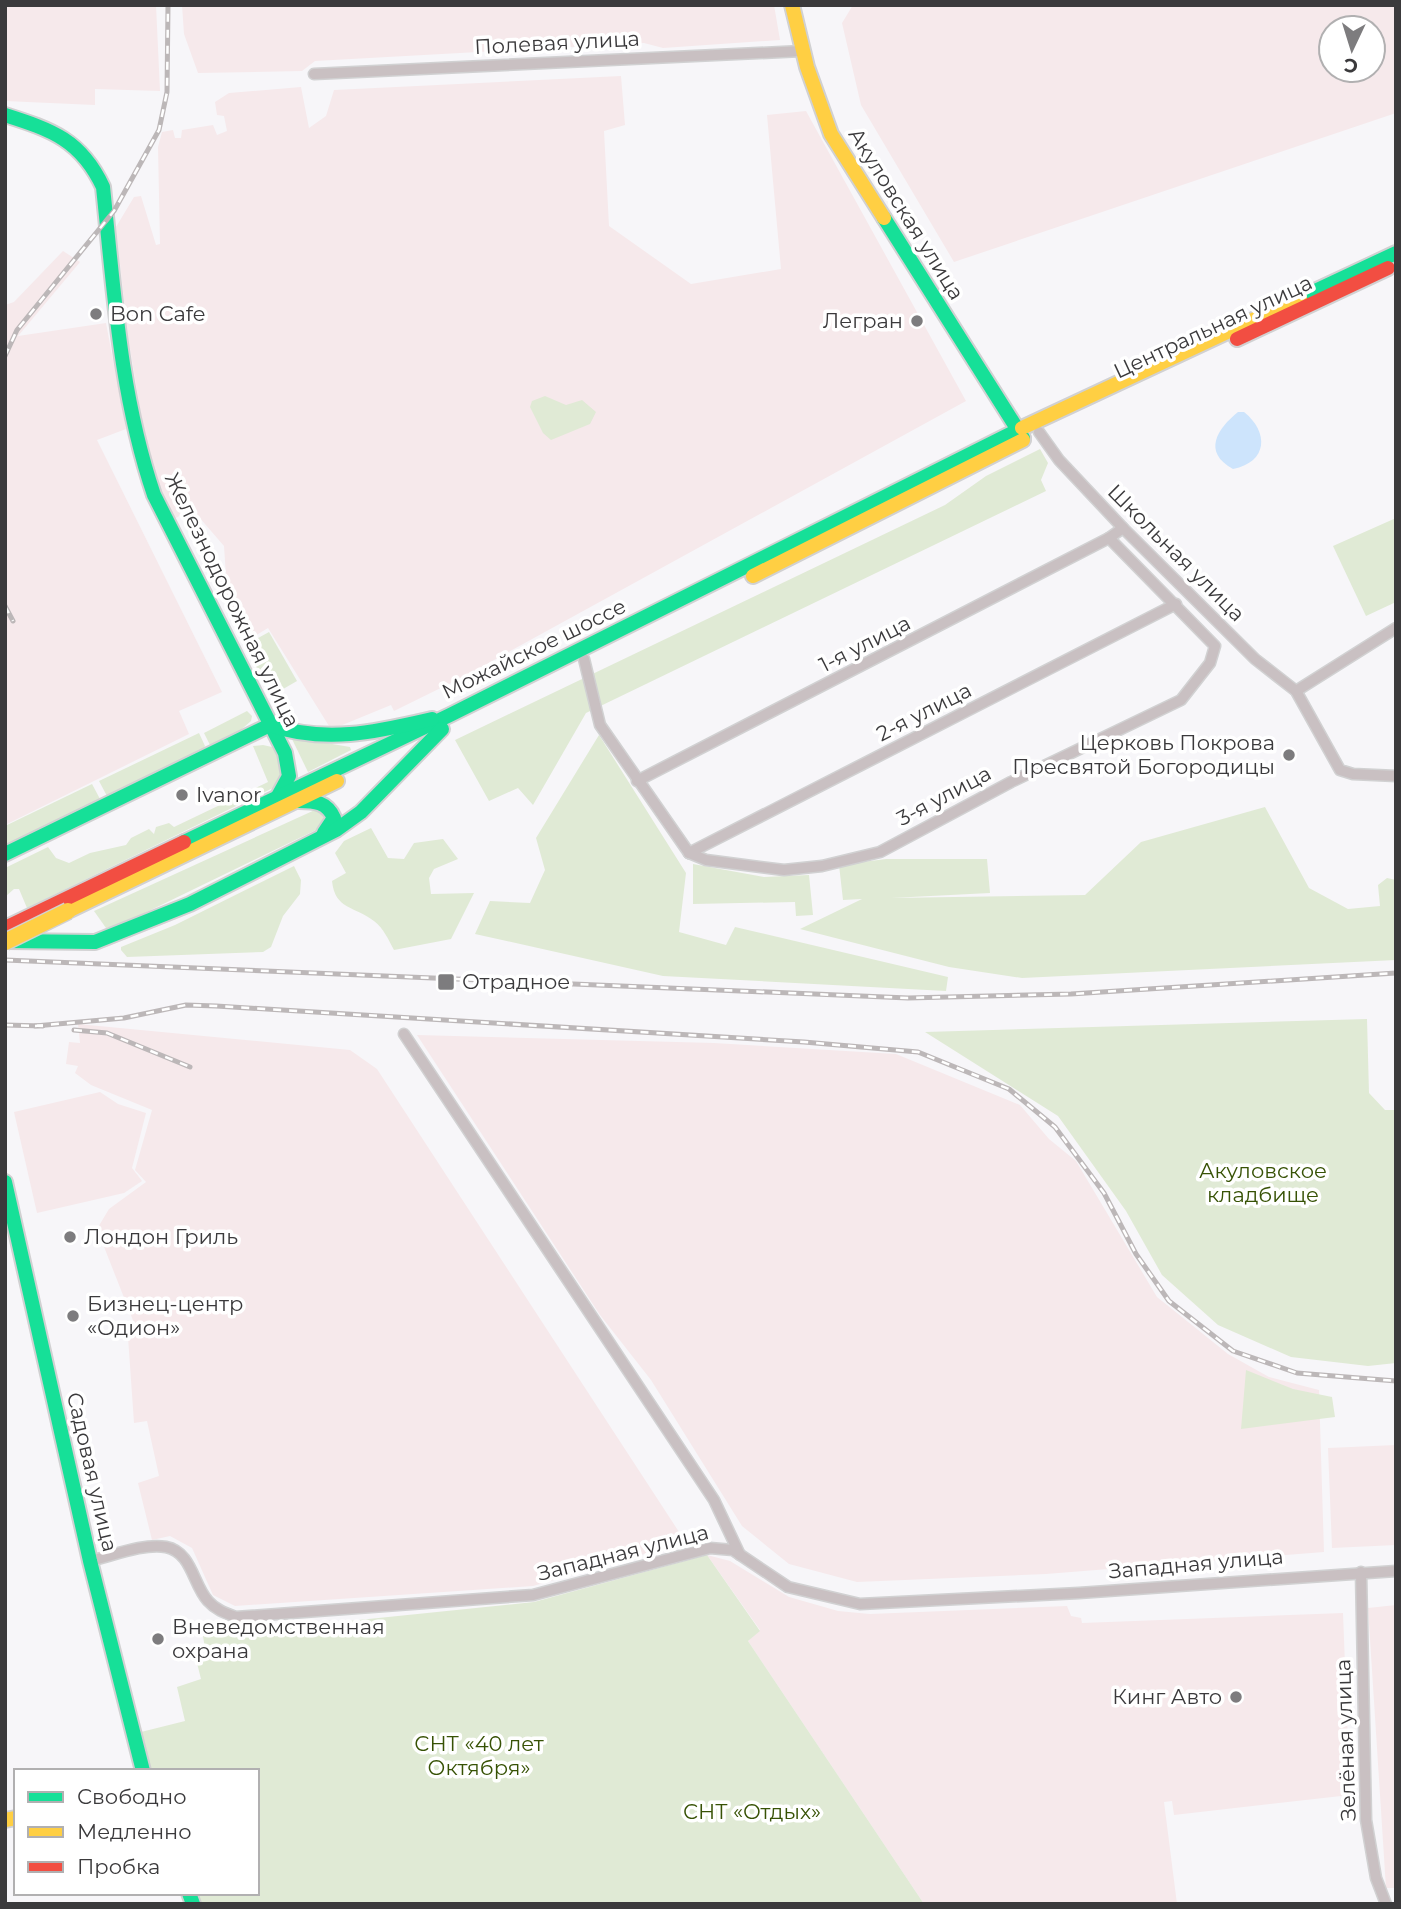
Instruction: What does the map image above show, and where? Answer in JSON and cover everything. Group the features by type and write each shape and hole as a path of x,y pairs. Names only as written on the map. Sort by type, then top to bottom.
{"main road":[{"name":"Акуловская улица","path":"792,5 802,51 831,134 1033,432"},
{"name":"Железнодорожная улица","path":"5,115 58,135 81,148 94,164 103,187 125,377 146,476 289,765 288,786 275,800"},
{"name":"Центральная улица","path":"1079,402 1396,253"},
{"name":"Центральная улица","path":"1033,432 1396,265"},
{"name":"Можайское шоссе","path":"5,928 275,800 584,659 1033,432 1079,402"},
{"name":"Можайское шоссе","path":"5,941 299,800 446,722 1033,432"},
{"path":"5,854 270,725 322,738 358,737 446,722"},
{"path":"5,941 60,944 110,938 190,904 315,841 361,812 446,722"},
{"path":"299,800 320,801 331,808 334,818 331,826 315,841"},
{"name":"Садовая улица","path":"5,1182 90,1561 142,1769"}],"street":[{"name":"Полевая улица","path":"314,74 802,51"},
{"name":"Школьная улица","path":"1033,432 1123,528 1255,659 1296,691 1317,724 1340,770 1353,774 1396,776"},
{"name":"1-я улица","path":"636,781 1110,538 1123,528"},
{"path":"1110,538 1176,604"},
{"name":"3-я улица","path":"689,853 706,860 784,870 822,866 880,852 1011,782 1181,700 1210,663 1215,646 1176,604"},
{"name":"2-я улица","path":"689,853 1176,604"},
{"path":"1296,691 1396,628"},
{"path":"584,659 600,725 636,781 689,853"},
{"path":"404,1034 714,1500 740,1555"},
{"name":"Западная улица","path":"90,1561 167,1547 183,1557 206,1600 218,1611 236,1617 533,1595 710,1548 733,1550 788,1587 860,1604 1079,1593 1396,1571"},
{"name":"Зелёная улица","path":"1361,1572 1366,1820 1376,1878 1386,1904"}],"shaded area":[{"path":"5,5 156,5 160,91 95,89 95,105 5,101"},
{"path":"182,5 774,5 780,40 663,48 644,43 315,61 302,71 198,73 184,34"},
{"path":"853,5 1396,5 1396,113 954,262 861,105 842,23"},
{"path":"621,76 625,125 604,131 609,226 691,284 781,269 767,115 806,111 966,401 463,677 394,711 391,705 335,728 329,726 268,628 250,639 228,606 224,546 192,509 174,519 150,468 128,337 116,227 134,197 141,196 156,245 160,244 158,147 162,132 173,130 175,138 181,138 182,130 213,125 217,135 227,131 224,116 217,115 215,102 229,93 301,87 309,128 326,116 334,90"},
{"path":"63,251 80,262 18,336 106,323 126,429 97,440 222,692 179,711 189,734 5,825 5,305 14,302"},
{"path":"78,1024 350,1050 377,1069 681,1535 676,1545 533,1586 235,1606 213,1595 192,1548 170,1536 152,1540 138,1483 159,1476 147,1421 134,1423 128,1337 134,1323 97,1229 109,1209 146,1182 135,1170 152,1110 91,1085 75,1073 78,1066 66,1064 69,1042 80,1043"},
{"path":"417,1035 714,1043 896,1054 1020,1105 1049,1139 1076,1161 1157,1297 1228,1354 1269,1377 1319,1390 1324,1552 1046,1574 857,1582 789,1564 742,1526 651,1380 600,1315"},
{"path":"100,1092 118,1104 146,1113 132,1168 142,1181 124,1193 37,1213 14,1112"},
{"path":"1396,1445 1396,1545 1332,1548 1328,1448"},
{"path":"707,1555 730,1561 789,1597 838,1611 870,1614 1067,1606 1071,1616 1081,1618 1082,1623 1343,1613 1350,1795 1174,1815 1172,1801 1164,1802 1177,1904 924,1904 748,1641 760,1630"},
{"path":"1396,1605 1396,1888 1386,1888 1368,1608"}],"green space":[{"path":"545,396 566,405 582,400 596,412 590,424 551,440 543,433 530,407 532,401"},
{"path":"1040,449 1048,463 1041,480 1046,491 586,713 533,805 518,788 489,801 455,740 945,505 986,476"},
{"path":"1396,518 1396,602 1366,616 1333,546"},
{"path":"269,632 297,681 271,696 245,645"},
{"path":"247,711 252,716 251,721 236,734 210,745 204,733"},
{"path":"199,733 205,746 203,749 107,796 99,781"},
{"path":"599,735 686,873 679,932 726,945 735,927 948,977 946,991 663,976 475,934 490,901 530,903 545,870 536,838"},
{"path":"291,737 350,747 351,750 308,772"},
{"path":"253,746 272,747 280,761 284,774 281,784 27,908 19,889 14,889 5,897 5,868 48,847 56,858 69,863 90,853 126,845 131,838 149,829 154,834 156,827 169,823 174,827 268,782"},
{"path":"92,784 100,799 5,845 5,826"},
{"path":"1265,807 1309,888 1348,909 1380,906 1378,885 1387,878 1396,880 1396,960 1022,978 949,967 800,929 862,899 843,900 839,865 886,859 987,859 990,893 891,898 1085,895 1141,842"},
{"path":"317,809 324,815 325,822 320,828 122,924 106,928 94,911"},
{"path":"371,828 388,858 404,859 414,843 443,839 458,859 434,869 429,878 431,894 474,893 451,939 394,950 377,924 337,897 332,881 346,873 335,853 344,841"},
{"path":"693,864 764,877 809,875 813,915 796,916 795,902 693,904"},
{"path":"294,866 301,880 300,894 283,916 271,947 263,952 127,957 121,950 121,947 175,925"},
{"name":"Акуловское кладбище","path":"1367,1019 1369,1093 1385,1110 1396,1110 1396,1363 1368,1366 1291,1357 1218,1325 1162,1275 1126,1211 1058,1116 925,1032"},
{"path":"1246,1370 1293,1389 1332,1397 1335,1417 1241,1429"},
{"name":"СНТ «40 лет Октября»","path":"707,1555 760,1631 748,1641 924,1904 199,1904 196,1895 259,1895 259,1769 147,1769 137,1733 185,1721 177,1687 201,1679 197,1663 206,1655 203,1636 534,1602"}],"water":[{"path":"1238,412 1244,412 1258,428 1261,445 1253,460 1233,469 1223,462 1215,448 1219,433"}],"railway":[{"path":"5,356 17,330 114,211 159,130 167,92 168,5"},
{"path":"5,606 13,621"},
{"path":"5,960 908,998 1071,994 1396,973"},
{"path":"35,1026 124,1018 186,1005 804,1042 918,1052 1009,1089 1055,1127 1104,1193 1136,1254 1169,1301 1233,1351 1297,1373 1396,1381"},
{"path":"5,1025 43,1026"},
{"path":"74,1030 107,1033 190,1067"}],"traffic: fast":[{"path":"5,115 63,139 85,158 103,187 120,342 142,457 154,495 285,753 289,776 278,796"},
{"path":"884,218 1023,438"},
{"path":"1300,298 1396,253"},
{"path":"184,842 450,715 1022,428"},
{"path":"5,854 270,725 291,731 331,735 371,732 432,719"},
{"path":"7,941 95,942 190,904 336,830 361,812 442,729"},
{"path":"299,801 310,801 328,809 334,818 324,833"},
{"path":"5,1182 90,1561 142,1769"},
{"path":"190,1895 193,1904"}],"traffic: slow":[{"path":"792,5 807,67 831,134 884,218"},
{"path":"1022,428 1300,298"},
{"path":"753,576 1023,440"},
{"path":"68,911 337,781"},
{"path":"5,942 68,911"},
{"path":"5,1820 14,1818"}],"traffic: jam":[{"path":"1237,339 1388,268"},
{"path":"5,928 184,842"}],"place":[{"name":"Bon Cafe","path":"96,314"},
{"name":"Легран","path":"917,321"},
{"name":"Церковь Покрова Пресвятой Богородицы","path":"1289,755"},
{"name":"Ivanor","path":"182,795"},
{"name":"Отрадное","path":"446,982"},
{"name":"Лондон Гриль","path":"70,1237"},
{"name":"Бизнец-центр «Одион»","path":"73,1316"},
{"name":"Вневедомственная охрана","path":"158,1639"},
{"name":"Кинг Авто","path":"1236,1697"}],"park label":[{"name":"СНТ «Отдых»","path":"752,1812"}]}
